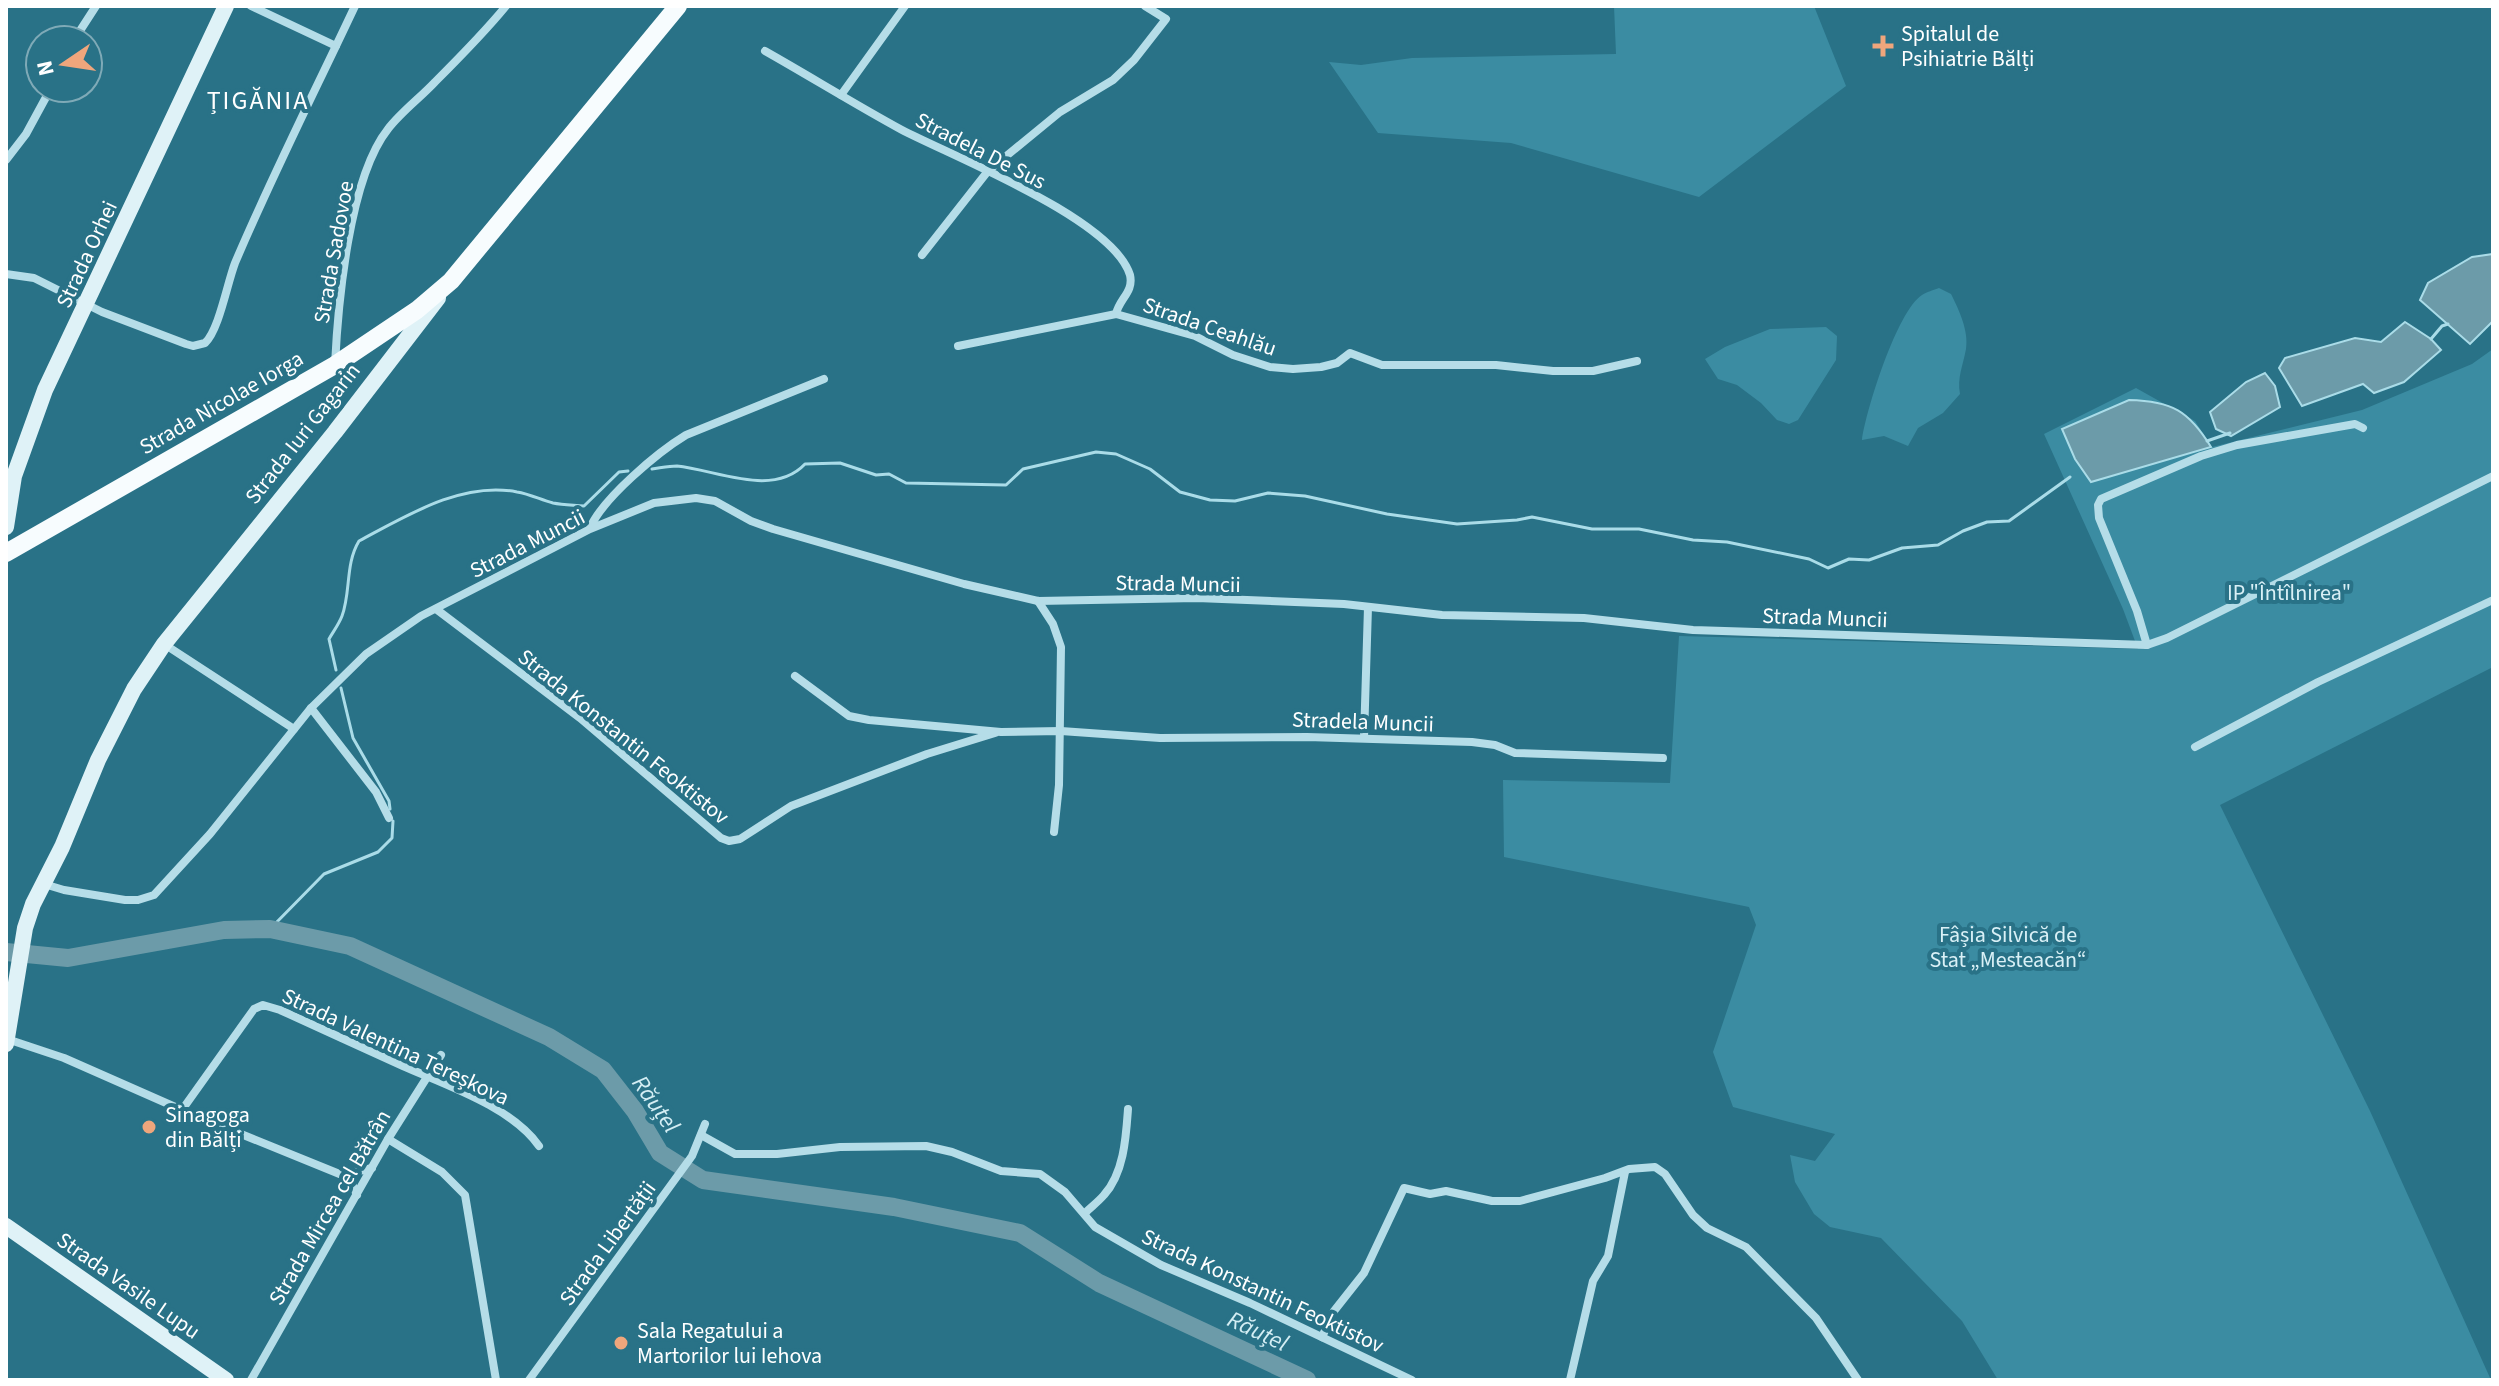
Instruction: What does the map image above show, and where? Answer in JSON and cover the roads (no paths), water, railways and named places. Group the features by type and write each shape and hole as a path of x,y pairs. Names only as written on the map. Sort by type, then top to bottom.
{"main road":[{"name":"Strada Iuri Gagarin","path":"451,281 678,6"},
{"name":"Strada Nicolae Iorga","path":"6,553 335,365 417,310 451,281"}],"street":[{"path":"84,24 96,6"},
{"name":"Strada Orhei","path":"6,527 14,476 45,390 226,6"},
{"path":"251,6 336,46"},
{"path":"6,274 34,278 86,304 186,344 200,345 209,339 240,252 355,6"},
{"name":"Strada Sadovoe","path":"335,365 337,313 344,268 360,192 375,150 397,118 474,43 506,6"},
{"path":"841,95 905,6"},
{"path":"922,255 988,171 1060,112 1113,80 1134,60 1166,19 1145,6"},
{"name":"Stradela De Sus","path":"765,51 899,128 1069,215 1090,230 1125,265 1131,284 1116,314"},
{"path":"6,160 26,134 42,104"},
{"name":"Strada Iuri Gagarin","path":"6,1042 10,999 25,928 113,727 134,689 164,644 335,432 451,281"},
{"name":"Strada Ceahlău","path":"958,346 1116,314 1195,336 1233,355 1279,368 1321,367 1337,363 1350,353 1382,365 1496,365 1553,371 1593,371 1637,361"},
{"path":"590,529 603,509 633,476 669,445 686,435 824,379"},
{"path":"2363,428 2355,424 2237,445 2201,456 2101,499 2099,518 2137,611 2147,645 2167,638 2493,476"},
{"name":"Strada Muncii","path":"44,884 125,900 154,895 210,834 311,708 366,654 405,624 590,529 654,503 677,499 715,501 751,521 797,537 975,587 1038,601 1197,598 1368,607 1442,615 1584,618 1693,630 2147,645"},
{"path":"2195,747 2318,682 2493,600"},
{"path":"1038,601 1053,624 1061,647 1061,731 1054,832"},
{"path":"1364,738 1368,607"},
{"name":"Strada Konstantin Feoktistov","path":"436,609 580,718 721,838 729,841 740,839 791,806 927,754 1001,732"},
{"path":"164,644 294,729"},
{"name":"Stradela Muncii","path":"795,676 837,708 857,718 1001,732 1061,731 1160,738 1364,738 1472,742 1495,745 1515,753 1663,758"},
{"path":"311,708 376,792 389,818"},
{"name":"Strada Valentina Tereșkova","path":"182,1110 254,1009 263,1005 280,1010 499,1111 520,1125 539,1146"},
{"path":"6,1042 64,1058 342,1175 352,1184 357,1195"},
{"name":"Strada Mircea cel Bătrân","path":"251,1380 388,1139 441,1055"},
{"path":"1085,1213 1104,1195 1117,1172 1128,1109"},
{"name":"Strada Libertății","path":"529,1380 692,1156 705,1124"},
{"name":"Strada Konstantin Feoktistov","path":"701,1135 735,1154 777,1154 840,1147 935,1147 1001,1171 1040,1174 1056,1184 1095,1227 1161,1265 1412,1380"},
{"path":"388,1139 442,1172 465,1195 496,1380"},
{"path":"1322,1337 1334,1311 1364,1273 1404,1188 1430,1194 1446,1191 1492,1201 1520,1201 1637,1167 1655,1167 1665,1174 1693,1215 1707,1228 1746,1247 1816,1318 1858,1380"},
{"path":"342,1175 372,1168"},
{"path":"1570,1380 1593,1281 1608,1256 1625,1172"},
{"name":"Strada Vasile Lupu","path":"6,1226 226,1380"}],"waterway":[{"path":"2431,339 2442,326 2448,324"},
{"path":"2207,441 2230,433"},
{"path":"652,469 677,466 761,481 792,474 805,464 840,463 876,475 889,474 906,483 1006,485 1023,469 1096,452 1116,454 1150,469 1180,492 1210,500 1235,501 1268,493 1305,496 1387,514 1457,524 1532,517 1592,529 1639,529 1693,540 1727,542 1809,559 1828,568 1849,559 1869,560 1902,548 1938,545 1987,522 2009,521 2070,477"},
{"path":"336,670 329,639 342,616 352,559 359,541 435,503 476,492 517,492 553,503 584,506 619,472 628,471"},
{"path":"341,688 353,738 389,801 390,809"},
{"path":"270,929 324,874 378,852 392,838 393,821"},
{"name":"Răuțel","path":"6,952 68,958 224,930 270,929 350,946 549,1037 603,1070 635,1111 660,1153 703,1180 894,1207 1020,1233 1099,1283 1307,1380"}],"place":[{"name":"Spitalul de Psihiatrie Bălți","path":"1883,46"},
{"name":"Sinagoga din Bălți","path":"149,1127"},
{"name":"Sala Regatului a Martorilor lui Iehova","path":"621,1343"}],"district":[{"name":"ȚIGĂNIA","path":"258,100"}],"park label":[{"name":"IP \"Întîlnirea\"","path":"2289,592"},
{"name":"Fâșia Silvică de Stat „Mesteacăn“","path":"2008,946"}]}
